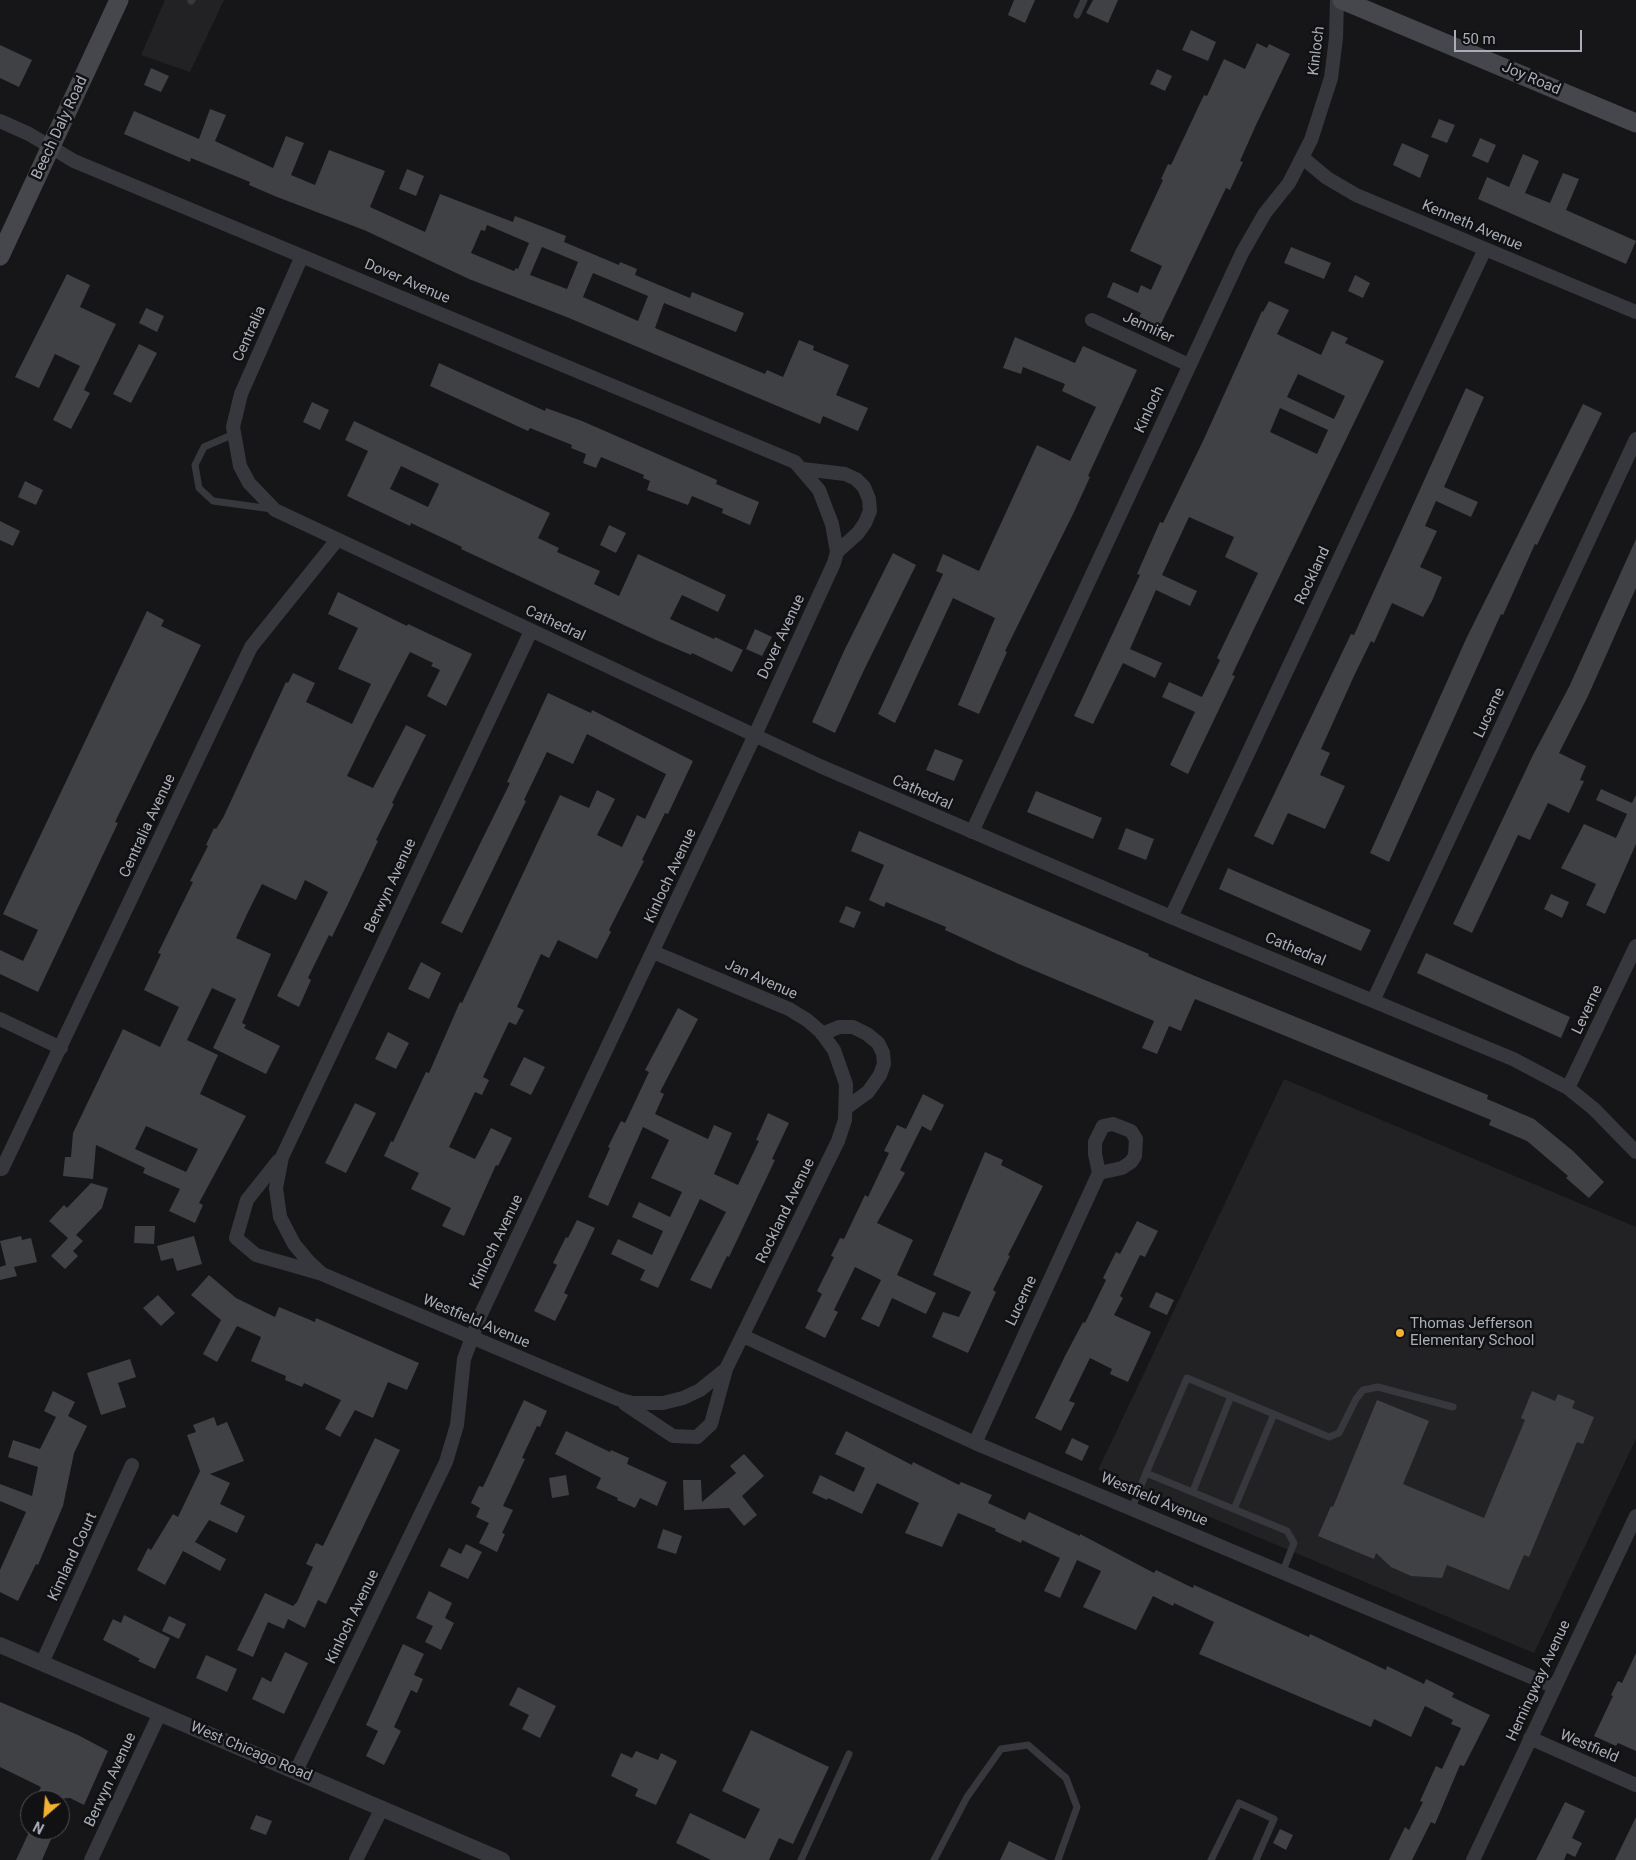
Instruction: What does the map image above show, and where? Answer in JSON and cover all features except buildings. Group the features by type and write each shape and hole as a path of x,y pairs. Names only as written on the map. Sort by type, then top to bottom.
{"main road":[{"name":"Beech Daly Road","path":"0,256 119,0"},
{"name":"Joy Road","path":"1342,0 1636,123"}],"street":[{"name":"Kinloch","path":"972,832 1248,241 1303,158 1320,118 1331,78 1336,38 1337,0"},
{"name":"Dover Avenue","path":"0,121 29,134 51,149 74,161 795,462 803,468 819,490 824,502 832,524 837,552 834,563 756,735"},
{"name":"Kenneth Avenue","path":"1303,158 1327,178 1356,195 1636,312"},
{"name":"Rockland","path":"1171,916 1485,249"},
{"name":"Centralia","path":"233,431 240,394 302,256"},
{"name":"Jennifer","path":"1092,320 1189,365"},
{"name":"Cathedral","path":"233,431 240,466 249,483 260,498 275,510 756,735 972,832 1513,1059 1568,1088 1594,1109 1636,1152"},
{"name":"Lucerne","path":"1373,1001 1636,439"},
{"name":"Dover Avenue","path":"803,468 845,474 856,479 864,487 869,499 870,512 865,523 858,533 837,552"},
{"name":"Centralia Avenue","path":"2,1169 251,647 337,540"},
{"name":"Berwyn Avenue","path":"236,1238 248,1200 282,1157 531,631"},
{"name":"Kinloch Avenue","path":"296,1771 446,1462 458,1425 464,1358 480,1316 756,735"},
{"name":"Leverne","path":"1568,1088 1636,946"},
{"name":"Jan Avenue","path":"653,952 789,1009 807,1020 822,1034 838,1060"},
{"path":"0,1019 61,1048"},
{"path":"822,1034 839,1027 853,1027 867,1034 878,1043 883,1054 884,1064 880,1075 868,1092 846,1108"},
{"name":"Rockland Avenue","path":"697,1437 711,1424 726,1369 838,1141 846,1108 846,1084 838,1060"},
{"name":"Berwyn Avenue","path":"282,1157 276,1188 277,1205 283,1225"},
{"name":"Lucerne","path":"974,1443 1099,1173"},
{"name":"Westfield Avenue","path":"283,1225 304,1256 322,1274"},
{"name":"Westfield Avenue","path":"236,1238 256,1255 322,1274 618,1399 673,1436 697,1437"},
{"name":"Westfield Avenue","path":"743,1336 974,1443 1555,1686"},
{"name":"Rockland Avenue","path":"683,1398 700,1390 726,1369"},
{"name":"Westfield Avenue","path":"618,1399 645,1404 663,1403 683,1398"},
{"name":"Kimland Court","path":"42,1663 132,1464"},
{"name":"Hemingway Avenue","path":"1472,1860 1636,1516"},
{"name":"West Chicago Road","path":"0,1646 502,1860"},
{"name":"Berwyn Avenue","path":"91,1860 160,1713"},
{"name":"Westfield","path":"1530,1738 1636,1785"},
{"path":"356,1860 382,1808"}],"lane":[{"path":"1077,14 1084,0"},
{"path":"233,431 204,447 196,465 199,488 213,500 275,510"},
{"path":"1132,1508 1187,1378 1329,1438 1338,1433 1356,1399 1363,1390 1378,1387 1453,1407"},
{"path":"1193,1491 1231,1396"},
{"path":"1234,1509 1274,1414"},
{"path":"1146,1472 1287,1531 1294,1543 1283,1571"},
{"path":"934,1860 967,1797 1001,1749 1028,1746 1066,1778 1078,1807 1058,1860"},
{"path":"801,1860 848,1754"},
{"path":"1211,1860 1239,1803 1274,1820 1256,1860"}],"shaded area":[{"path":"165,0 224,0 190,72 141,55"},
{"name":"Thomas Jefferson Elementary School","path":"1284,1079 1636,1227 1636,1439 1534,1653 1098,1470"}],"place":[{"name":"Thomas Jefferson Elementary School","path":"1400,1333"}]}
